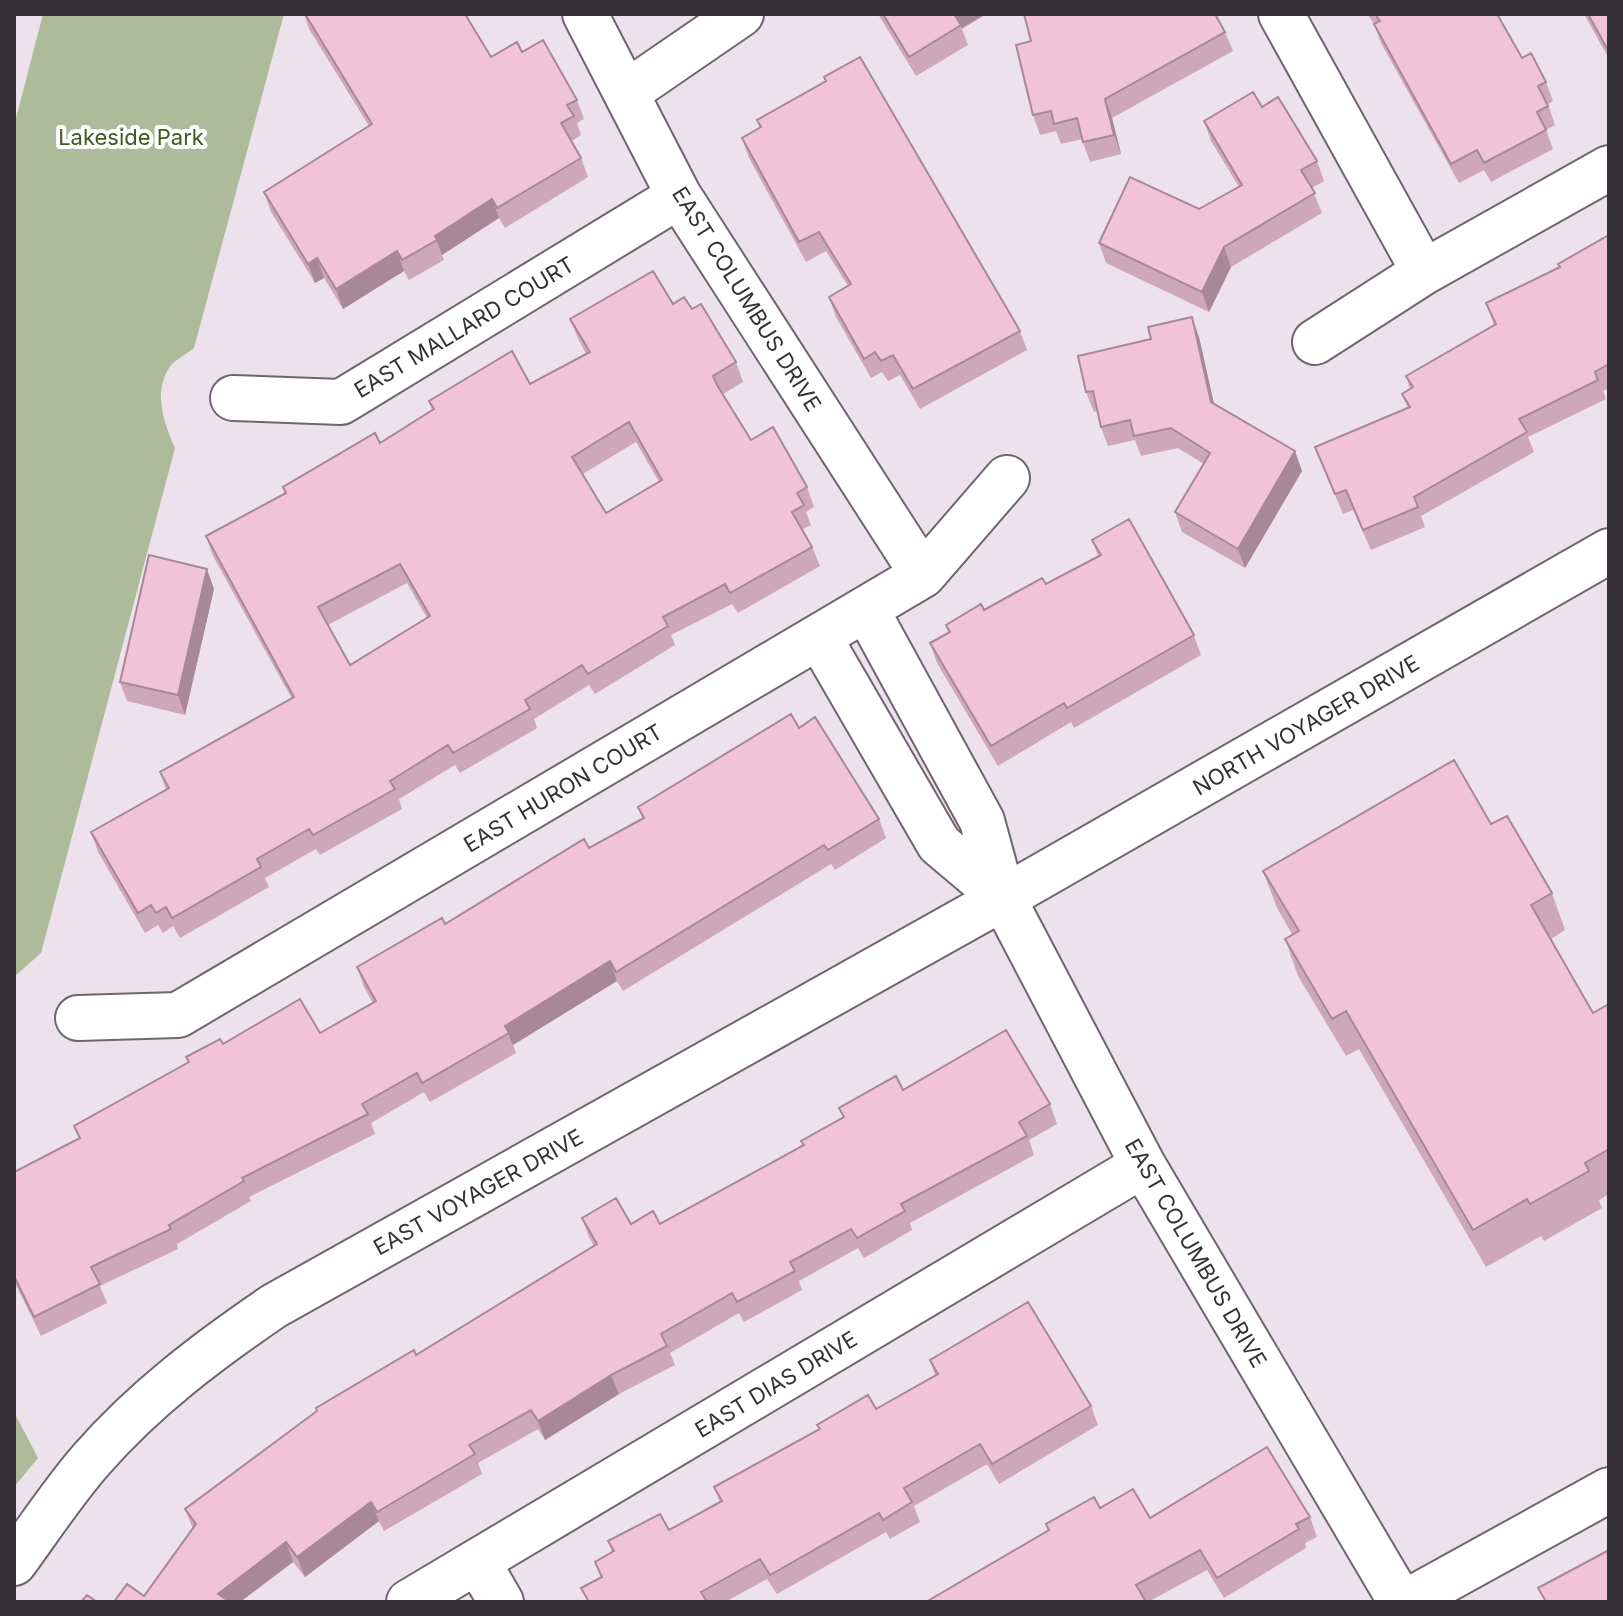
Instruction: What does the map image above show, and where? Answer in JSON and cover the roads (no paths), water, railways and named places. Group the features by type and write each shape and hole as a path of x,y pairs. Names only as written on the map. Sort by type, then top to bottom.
{"street":[{"name":"EAST COLUMBUS DRIVE","path":"585,14 679,196 923,575"},
{"path":"626,93 741,14"},
{"path":"1281,14 1424,272"},
{"path":"1315,342 1424,272 1609,168"},
{"name":"EAST MALLARD COURT","path":"233,398 341,402 679,196"},
{"name":"EAST HURON COURT","path":"78,1018 178,1015 923,575 1007,478"},
{"name":"NORTH VOYAGER DRIVE","path":"1003,898 1609,551"},
{"name":"EAST COLUMBUS DRIVE","path":"866,609 982,821 1003,898 1143,1165 1403,1602"},
{"name":"EAST COLUMBUS DRIVE","path":"819,637 939,844 1003,898"},
{"name":"EAST VOYAGER DRIVE","path":"14,1563 90,1461 147,1403 204,1354 274,1306 1003,898"},
{"name":"EAST DIAS DRIVE","path":"409,1602 1143,1165"},
{"path":"1403,1602 1609,1490"},
{"path":"478,1562 501,1602"}],"park label":[{"name":"Lakeside Park","path":"131,137"}]}
